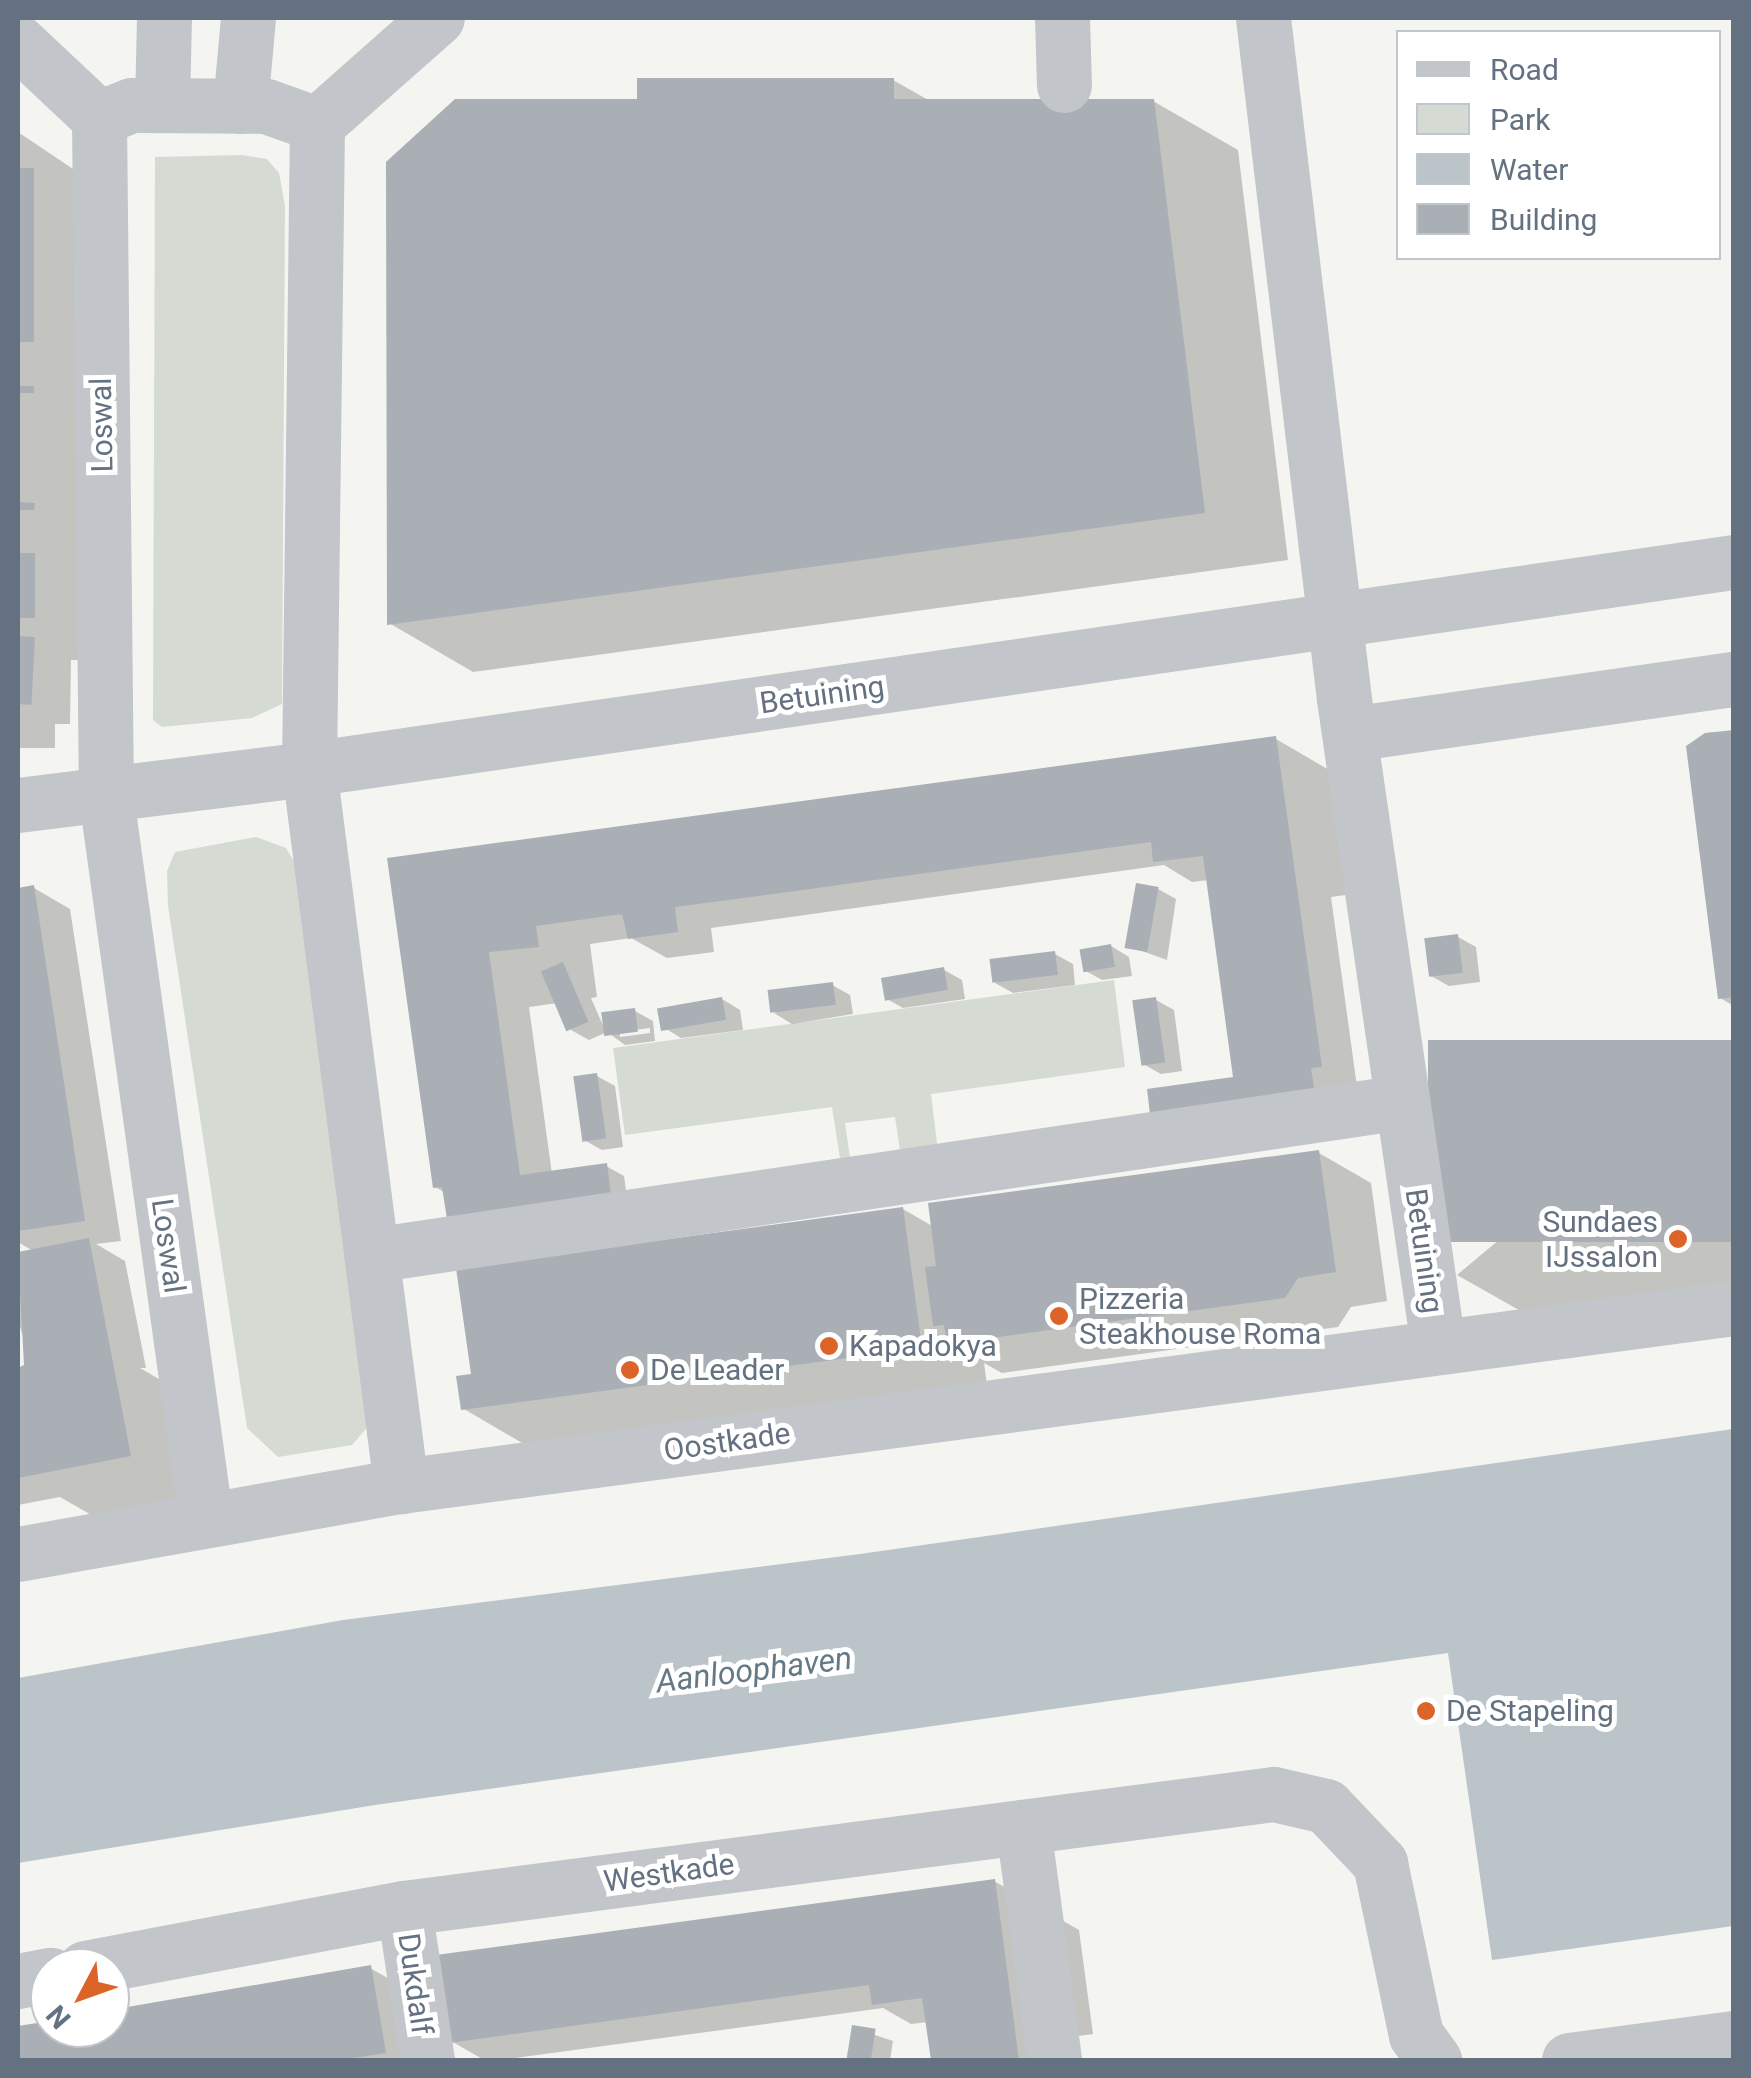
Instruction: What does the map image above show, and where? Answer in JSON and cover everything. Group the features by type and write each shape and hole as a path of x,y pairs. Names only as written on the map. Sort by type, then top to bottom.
{"street":[{"path":"162,105 164,18"},
{"path":"240,106 248,18"},
{"path":"401,1486 308,769 317,124 438,18"},
{"path":"1062,18 1064,84"},
{"name":"Betuining","path":"1263,18 1350,734 1438,1346"},
{"path":"18,42 98,118 132,104 266,106 317,124"},
{"name":"Loswal","path":"98,118 106,797 205,1516"},
{"name":"Betuining","path":"308,769 1734,562"},
{"path":"1350,734 1734,679"},
{"path":"18,805 308,769"},
{"path":"372,1255 1402,1102"},
{"name":"Oostkade","path":"18,1554 205,1516 401,1486 1734,1308"},
{"name":"Westkade","path":"130,1960 404,1908 1274,1794 1326,1806 1380,1863 1416,2034 1434,2060"},
{"path":"1022,1826 1054,2060"},
{"name":"Dukdalf","path":"404,1908 426,2060"},
{"path":"1568,2060 1734,2038"}],"green space":[{"path":"242,155 267,159 279,173 285,206 282,704 252,718 162,727 153,720 155,157"},
{"path":"256,837 286,848 299,870 371,1423 352,1445 278,1457 247,1428 168,906 167,871 175,852"},
{"path":"1114,980 1125,1067 931,1094 938,1152 901,1157 895,1117 845,1123 851,1164 841,1165 832,1107 625,1135 613,1048"}],"water":[{"name":"Aanloophaven","path":"1733,1429 1733,1926 1492,1960 1448,1653 375,1805 18,1863 18,1678 343,1620 860,1554"}],"building":[{"path":"637,78 894,78 894,99 1154,99 1205,513 387,625 386,162 455,99 637,99"},
{"path":"18,168 34,168 34,342 18,342"},
{"path":"18,386 34,386 34,393 18,393"},
{"path":"18,502 35,503 34,510 18,510"},
{"path":"18,553 35,553 35,618 18,618"},
{"path":"18,636 35,637 31,705 18,704"},
{"path":"1734,730 1734,997 1718,999 1686,746 1705,733"},
{"path":"1276,736 1322,1067 1311,1068 1316,1100 1151,1123 1147,1089 1233,1077 1203,856 1153,862 1151,842 675,907 678,932 628,939 622,914 536,926 539,947 489,952 520,1175 607,1163 611,1196 447,1219 442,1187 433,1188 387,858"},
{"path":"1136,883 1159,887 1147,952 1125,948"},
{"path":"34,885 85,1221 18,1231 18,888"},
{"path":"1458,934 1463,973 1429,977 1424,938"},
{"path":"1111,944 1115,967 1083,972 1079,950"},
{"path":"1055,951 1058,975 992,983 989,959"},
{"path":"563,962 588,1022 566,1031 541,971"},
{"path":"944,967 948,990 885,1001 881,978"},
{"path":"833,982 836,1005 770,1013 767,990"},
{"path":"722,997 726,1020 661,1031 657,1008"},
{"path":"1156,997 1165,1062 1141,1066 1132,1000"},
{"path":"635,1008 638,1032 604,1036 601,1012"},
{"path":"1428,1040 1734,1040 1734,1242 1428,1242"},
{"path":"597,1073 606,1138 582,1142 573,1076"},
{"path":"1319,1150 1336,1272 1298,1278 1285,1298 947,1344 944,1325 933,1326 925,1267 936,1266 928,1203"},
{"path":"903,1207 922,1348 461,1410 456,1376 471,1374 456,1268"},
{"path":"89,1238 131,1456 18,1478 18,1368 24,1365 18,1252"},
{"path":"995,1879 1019,2060 931,2060 922,1998 872,2005 869,1985 449,2043 436,1955"},
{"path":"371,1965 386,2053 340,2060 18,2060 18,2026 30,2024 30,2048 130,2048 130,2007"},
{"path":"852,2025 876,2029 871,2060 846,2060"}],"place":[{"name":"Sundaes IJssalon","path":"1678,1239"},
{"name":"Pizzeria Steakhouse Roma","path":"1059,1316"},
{"name":"Kapadokya","path":"829,1346"},
{"name":"De Leader","path":"630,1370"},
{"name":"De Stapeling","path":"1426,1711"}]}
